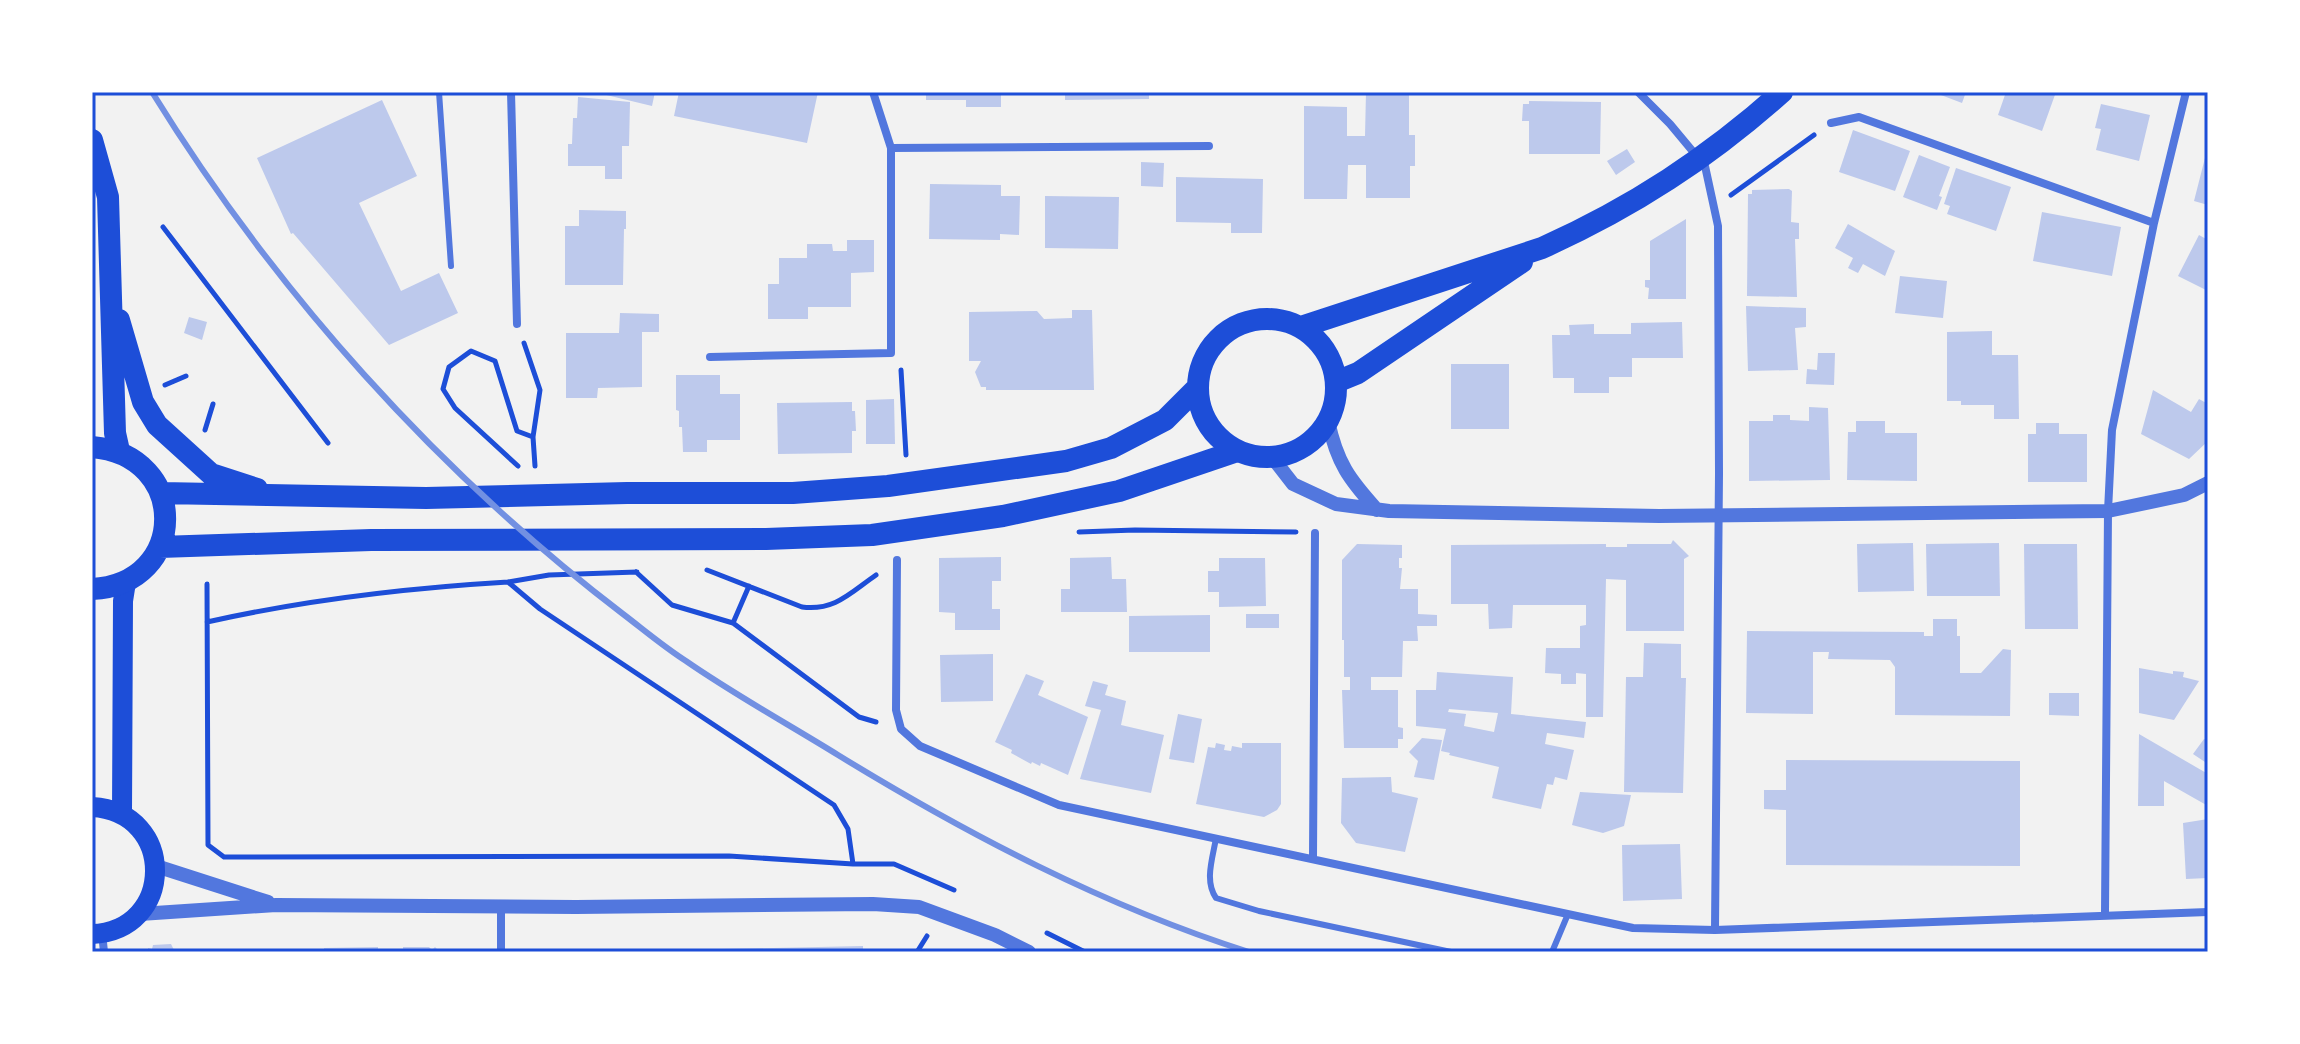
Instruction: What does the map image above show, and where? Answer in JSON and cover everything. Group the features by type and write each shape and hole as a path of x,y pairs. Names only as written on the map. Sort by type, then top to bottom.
{"highway":[{"path":"1301,327 1542,248 1618,211 1682,173 1733,136 1782,92"},
{"path":"92,140 108,197 115,433 119,451"},
{"path":"1336,382 1358,373 1396,349 1542,248"},
{"path":"111,293 143,402 157,425 211,474 277,496"},
{"path":"1266,319 1279,319 1301,327 1319,342 1331,361 1336,382 1335,403 1328,421 1314,439 1295,452 1272,457 1237,451 1216,436 1202,414 1197,388 1201,364 1213,343 1232,328 1266,319"},
{"path":"161,493 426,498 793,493 888,486 1066,461 1111,448 1165,420 1197,388"},
{"path":"92,447 119,451 145,468 161,493 166,521 160,547 146,567 126,582 92,589"},
{"path":"160,547 371,540 766,539 872,535 1003,516 1119,491 1237,451"}],"main road":[{"path":"122,814 123,601 126,582"},
{"path":"92,807 105,807 122,814 140,827 152,845 156,866 153,892 140,914 99,940"}],"street":[{"path":"511,92 517,324"},
{"path":"710,357 891,353 891,148 873,92"},
{"path":"1638,92 1705,166 1715,206 1719,516 1715,930"},
{"path":"2105,914 2108,511 2112,430 2154,223 2186,92"},
{"path":"1831,123 1859,117 2154,223"},
{"path":"891,148 1209,146"},
{"path":"1328,421 1335,451 1352,481 1377,510"},
{"path":"1272,457 1293,484 1336,504 1377,510 1719,516 2108,511 2184,495 2208,483"},
{"path":"1313,857 1315,533"},
{"path":"897,560 896,710 901,729 920,746 1059,805 1633,928 1715,930 2208,912"},
{"path":"156,866 276,905"},
{"path":"140,914 276,905 873,904 919,907 995,935 1029,952"},
{"path":"501,906 501,952"}],"lane":[{"path":"439,92 451,266"},
{"path":"1216,838 1210,890 1216,898 1259,911 1451,952"},
{"path":"1552,952 1568,914"}],"path":[{"path":"1715,206 1831,123"},
{"path":"163,227 328,443"},
{"path":"517,324 540,390 533,437 535,466"},
{"path":"455,408 443,389 449,367 471,351 495,361 517,431 533,437"},
{"path":"891,353 902,372 906,456"},
{"path":"164,386 186,376"},
{"path":"202,436 213,404"},
{"path":"1073,533 1135,530 1315,533"},
{"path":"706,569 802,607 818,609 834,605 897,560"},
{"path":"207,622 269,608 451,585 508,582 549,575 643,572"},
{"path":"508,582 540,609 834,805 848,829 853,864"},
{"path":"207,584 208,845 224,857 729,856 894,864 960,893"},
{"path":"733,623 749,586"},
{"path":"672,605 733,623 859,717 901,729"},
{"path":"917,952 931,929"},
{"path":"1038,929 1085,952"}],"building":[{"path":"594,92 655,92 652,106"},
{"path":"679,92 818,92 807,143 674,116"},
{"path":"926,92 1001,92 1001,107 966,107 966,100 926,100"},
{"path":"1065,92 1149,92 1149,99 1065,100"},
{"path":"1366,92 1409,92 1409,135 1415,135 1415,166 1410,166 1410,198 1366,198 1366,165 1348,165 1347,199 1304,199 1304,106 1347,107 1347,136 1365,136"},
{"path":"1933,92 1966,92 1962,103"},
{"path":"2006,92 2056,92 2042,131 1998,115"},
{"path":"578,97 630,102 629,146 622,146 622,179 605,179 605,166 568,166 568,144 572,144"},
{"path":"382,100 417,176 359,203 401,291 439,273 458,313 389,345 291,234 257,158"},
{"path":"1529,101 1601,102 1600,154 1529,154 1529,121 1522,121 1523,104 1529,104"},
{"path":"2101,104 2150,115 2139,161 2096,150 2101,129 2095,128"},
{"path":"1853,130 1910,151 1895,191 1839,172"},
{"path":"1627,149 1635,162 1616,175 1607,161"},
{"path":"2208,150 2208,205 2194,201"},
{"path":"1919,155 1950,167 1937,210 1903,197"},
{"path":"1141,162 1164,163 1163,187 1141,186"},
{"path":"1956,168 2011,187 1996,231 1947,214 1950,206 1944,204"},
{"path":"1176,177 1263,179 1262,233 1231,233 1231,223 1176,222"},
{"path":"930,184 1001,185 1001,196 1020,196 1019,235 1000,234 1000,240 929,239"},
{"path":"1752,190 1792,191 1791,222 1799,223 1799,239 1795,239 1797,297 1747,296 1748,194 1752,194"},
{"path":"1045,196 1119,197 1118,249 1045,248"},
{"path":"579,210 626,211 623,285 565,285 565,226 579,226"},
{"path":"2042,212 2121,227 2112,276 2033,261"},
{"path":"1686,219 1686,299 1648,299 1649,288 1645,287 1645,280 1650,280 1650,241"},
{"path":"1848,224 1895,251 1885,276 1863,264 1858,273 1848,268 1853,258 1835,248"},
{"path":"2199,235 2208,240 2208,291 2178,276"},
{"path":"847,240 874,240 874,272 851,273 851,307 808,307 808,319 768,319 768,284 779,284 779,258 807,258 807,244 832,244 833,251 847,251"},
{"path":"1900,276 1947,281 1943,318 1895,313"},
{"path":"1746,306 1806,308 1806,327 1795,328 1798,370 1748,371"},
{"path":"1072,310 1092,310 1094,390 986,390 986,387 981,387 975,372 981,361 969,361 969,312 1037,311 1044,319 1072,318"},
{"path":"620,313 659,314 659,332 642,332 642,387 598,388 597,398 566,398 566,333 619,333"},
{"path":"189,317 207,322 202,340 184,333"},
{"path":"1682,322 1683,358 1632,358 1632,377 1609,377 1609,393 1574,393 1574,378 1553,378 1552,335 1570,335 1569,325 1594,324 1594,334 1631,334 1631,323"},
{"path":"1992,331 1992,355 2018,355 2019,419 1994,419 1994,405 1961,405 1961,401 1947,401 1947,332"},
{"path":"1818,353 1835,353 1834,385 1806,384 1807,369 1817,370"},
{"path":"1451,364 1509,364 1509,429 1451,429"},
{"path":"676,375 720,375 720,394 740,394 740,440 707,440 707,452 683,452 682,427 679,427 679,411 676,410"},
{"path":"2153,390 2191,412 2199,399 2208,404 2208,441 2189,459 2141,434"},
{"path":"894,399 895,444 866,444 866,400"},
{"path":"852,402 856,431 852,431 852,453 778,454 777,403"},
{"path":"1809,407 1828,408 1830,480 1749,481 1749,421 1773,421 1773,415 1790,415 1790,420 1809,421"},
{"path":"1856,421 1885,421 1885,433 1917,433 1917,481 1847,480 1848,432 1856,432"},
{"path":"2036,423 2059,423 2059,434 2087,434 2087,482 2028,482 2028,434 2036,434"},
{"path":"1673,540 1689,556 1684,559 1684,631 1626,631 1626,580 1606,579 1603,717 1586,717 1586,674 1576,673 1576,684 1561,684 1561,674 1545,673 1546,648 1580,648 1580,626 1586,625 1586,605 1513,605 1512,628 1489,629 1488,604 1451,604 1451,545 1606,544 1606,547 1627,547 1627,544 1671,544"},
{"path":"1913,543 1914,591 1858,592 1857,544"},
{"path":"1999,543 2000,596 1927,596 1926,544"},
{"path":"1357,544 1402,545 1402,558 1399,558 1399,568 1402,568 1400,589 1418,589 1418,614 1437,615 1437,626 1417,626 1418,641 1403,641 1402,677 1371,677 1371,690 1398,690 1398,727 1403,728 1403,739 1398,739 1398,748 1344,748 1342,690 1350,690 1350,677 1344,677 1342,560"},
{"path":"2024,544 2077,544 2078,629 2025,629"},
{"path":"1001,557 1001,581 992,581 992,609 1000,609 1000,630 955,630 955,613 939,612 939,558"},
{"path":"1111,557 1112,579 1126,579 1127,612 1061,612 1061,589 1070,589 1070,558"},
{"path":"1219,558 1265,558 1266,606 1219,607 1219,592 1208,592 1208,571 1219,571"},
{"path":"1246,614 1279,614 1279,628 1246,628"},
{"path":"1210,615 1210,652 1129,652 1129,616"},
{"path":"1933,619 1957,619 1960,673 1981,673 2003,649 2011,650 2010,716 1895,715 1895,667 1890,660 1828,659 1829,652 1813,652 1813,714 1746,713 1747,631 1924,632 1924,636 1933,636"},
{"path":"1644,643 1681,644 1681,678 1686,678 1683,793 1624,792 1626,677 1643,677"},
{"path":"993,654 993,701 941,702 940,655"},
{"path":"2139,668 2173,674 2173,671 2184,672 2183,677 2199,681 2174,720 2139,713"},
{"path":"1437,672 1513,677 1511,714 1586,722 1584,738 1547,733 1545,744 1574,750 1567,780 1555,777 1553,785 1547,784 1541,809 1492,798 1499,767 1449,755 1441,751 1446,729 1416,726 1416,690 1436,690","holes":["1449,709 1498,713 1494,732 1464,726 1466,714 1448,712"]},
{"path":"1026,674 1044,681 1038,695 1088,717 1068,775 1041,763 1040,766 1031,764 995,742"},
{"path":"1093,681 1108,685 1105,695 1126,701 1121,725 1164,735 1151,793 1080,779 1101,710 1085,706"},
{"path":"2049,693 2079,693 2079,716 2049,715"},
{"path":"1178,714 1202,719 1194,763 1169,759"},
{"path":"2139,734 2208,774 2208,806 2164,781 2164,806 2138,806"},
{"path":"1422,738 1442,740 1434,780 1414,777 1418,761 1409,752"},
{"path":"2204,739 2208,741 2208,764 2193,754"},
{"path":"1216,743 1225,745 1224,750 1231,751 1232,746 1242,748 1242,743 1281,743 1281,804 1277,810 1264,817 1196,804 1208,747 1215,748"},
{"path":"1786,760 2020,761 2020,866 1786,865 1786,810 1764,809 1764,790 1786,790"},
{"path":"1391,777 1392,792 1418,798 1405,852 1356,843 1341,823 1342,778"},
{"path":"1580,792 1631,795 1624,826 1603,833 1572,825"},
{"path":"2208,819 2208,878 2186,879 2183,823"},
{"path":"1680,844 1682,899 1623,901 1622,845"},
{"path":"171,944 175,952 148,952 153,945"},
{"path":"863,946 863,952 722,952 721,949"},
{"path":"378,947 378,952 324,952 324,948"},
{"path":"403,947 429,947 432,950 435,947 440,952 403,952"}],"railway":[{"path":"152,92 251,238 364,374 488,501 623,614 723,686 986,840 1142,913 1249,952"}]}
